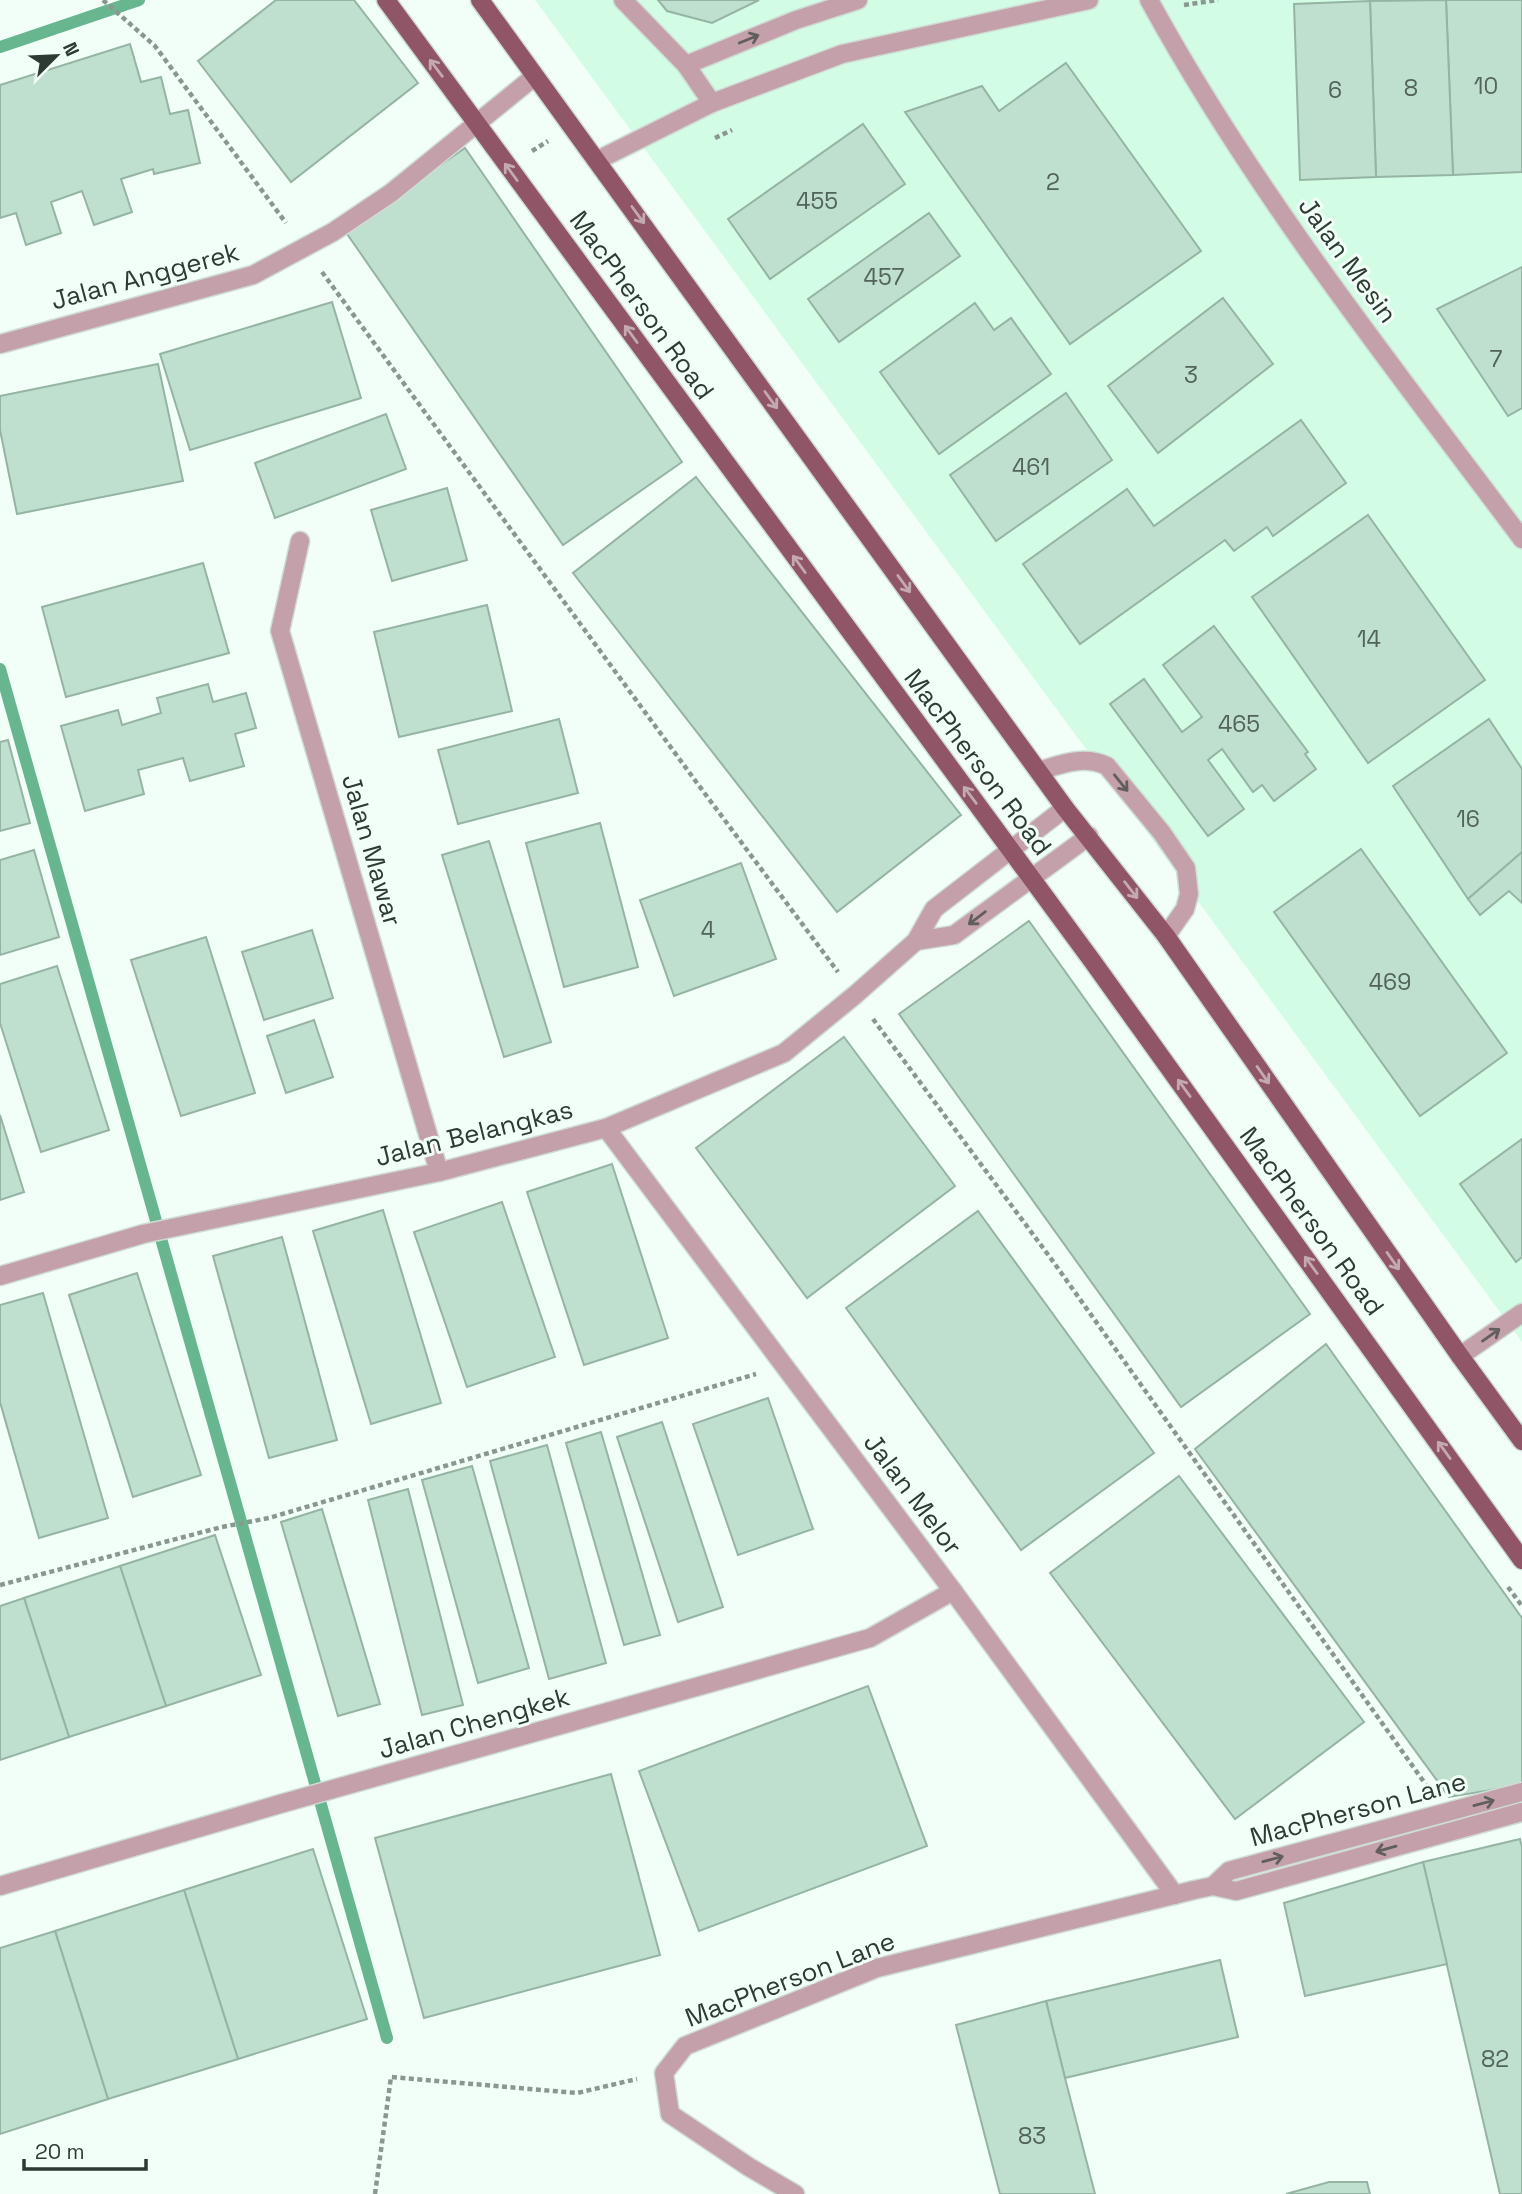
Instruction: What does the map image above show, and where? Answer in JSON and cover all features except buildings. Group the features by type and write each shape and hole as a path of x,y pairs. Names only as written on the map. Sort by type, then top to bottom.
{"main road":[{"name":"MacPherson Road","path":"386,0 1031,877 1522,1560"},
{"name":"MacPherson Road","path":"480,0 1065,808 1166,936 1522,1441"}],"street":[{"path":"623,0 686,65 712,103"},
{"path":"686,65 796,20 858,0"},
{"path":"598,160 712,103 842,54 1089,0"},
{"name":"Jalan Mesin","path":"1151,5 1188,72 1271,198 1522,539"},
{"name":"Jalan Anggerek","path":"0,344 253,275 333,232 391,193 536,76"},
{"name":"Jalan Mawar","path":"300,541 281,631 439,1172"},
{"path":"1039,771 1073,761 1096,761 1107,766 1162,832 1186,868 1189,894 1185,909 1166,936"},
{"name":"Jalan Belangkas","path":"0,1276 144,1234 439,1172 606,1128 784,1053 916,941 934,909 1065,808"},
{"path":"916,941 954,935 1089,836"},
{"name":"Jalan Melor","path":"606,1128 953,1591 1175,1895"},
{"path":"1460,1356 1522,1313"},
{"name":"Jalan Chengkek","path":"0,1886 280,1804 870,1638 953,1591"},
{"name":"MacPherson Lane","path":"1213,1886 1229,1871 1522,1793"},
{"name":"MacPherson Lane","path":"664,2073 685,2046 877,1968 1213,1886 1236,1891 1522,1812"},
{"path":"664,2073 670,2114 795,2194"}],"path":[{"path":"103,0 155,46 304,246 697,783 1052,1260 1447,1813"},
{"path":"1151,5 1218,0"},
{"path":"508,167 572,125"},
{"path":"704,144 742,126"},
{"path":"0,1585 222,1527 269,1518 784,1366"},
{"path":"375,2194 391,2077 578,2093 664,2073"}],"shaded area":[{"path":"535,0 1522,0 1522,1342"}],"waterway":[{"path":"0,47 139,0"},
{"path":"0,669 387,2038"}]}
